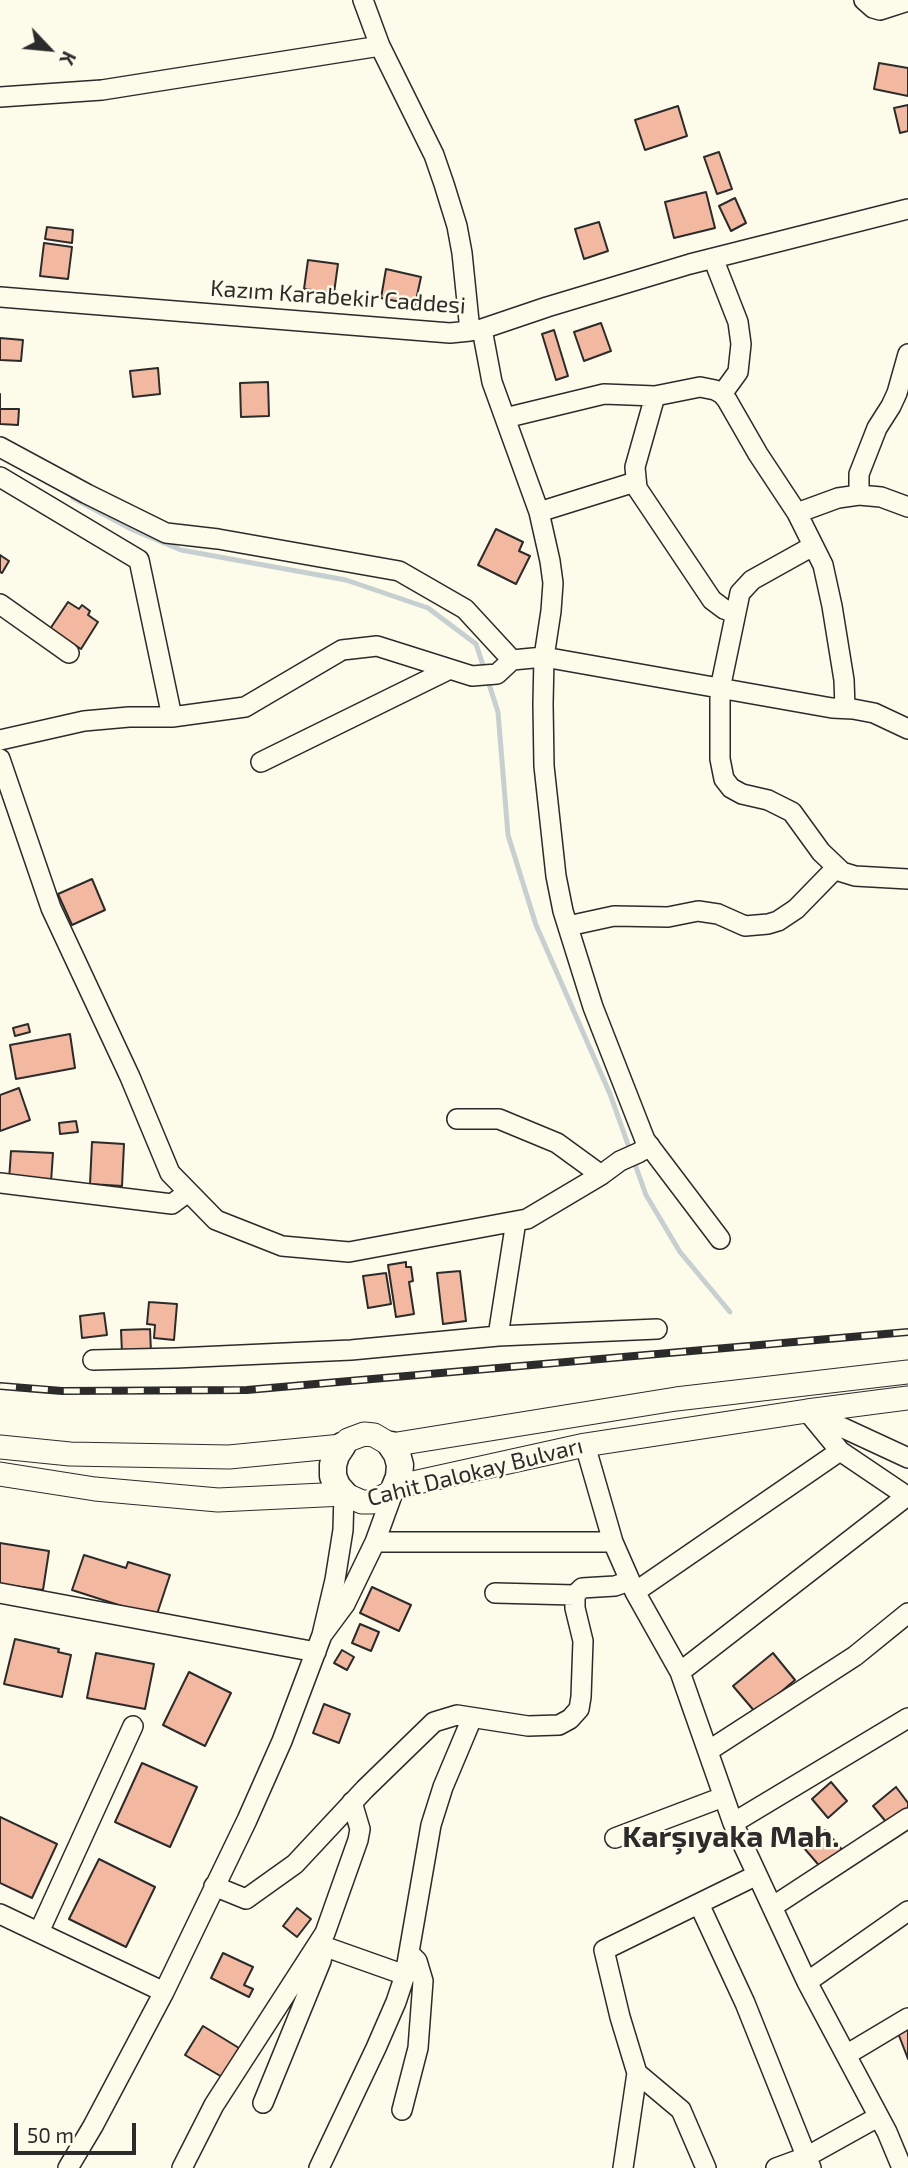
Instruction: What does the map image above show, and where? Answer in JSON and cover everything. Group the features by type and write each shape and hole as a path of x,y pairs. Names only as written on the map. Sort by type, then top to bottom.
{"highway":[{"path":"391,1444 400,1465 395,1487"},
{"path":"342,1446 336,1455 333,1476 344,1494"}],"main road":[{"name":"Cahit Dalokay Bulvarı","path":"0,1447 71,1454 229,1457 342,1446 364,1434 374,1435 391,1444 676,1399 908,1372"},
{"name":"Cahit Dalokay Bulvarı","path":"0,1474 95,1489 218,1500 344,1494 362,1502 372,1502 395,1487 585,1445 908,1398"}],"street":[{"path":"363,0 380,46 434,155 444,184 457,226 476,330 546,538 552,583 544,657 543,704 548,816 556,876 568,926 593,1007 645,1140 644,1149 720,1239"},
{"path":"864,0 880,10 908,1"},
{"path":"0,97 102,90 380,46"},
{"name":"Kazım Karabekir Caddesi","path":"0,297 450,333 476,330 713,258 908,209"},
{"path":"713,258 737,322 741,344 738,372 722,394"},
{"path":"859,495 859,474 877,428 900,409 908,354"},
{"path":"505,418 604,394 655,396 700,387 722,394 797,513 823,565 844,680 845,708"},
{"path":"655,396 635,467 635,482 640,494 712,600 735,613"},
{"path":"0,447 166,533 218,539 399,571 465,609 505,667"},
{"path":"0,477 139,559 172,717"},
{"path":"539,512 635,482"},
{"path":"797,513 838,498 859,495 881,497 908,507"},
{"path":"813,546 752,580 740,593 720,689 720,759 724,779 731,788 742,794 777,803 792,812 821,852 836,868 848,875 908,879"},
{"path":"0,604 69,653"},
{"path":"0,740 84,721 172,717 245,707 342,650 377,646 472,677 544,657 720,689 874,713 908,729"},
{"path":"261,762 448,670"},
{"path":"0,759 51,908 130,1077 170,1173 216,1220 282,1246 349,1252 527,1219 644,1149"},
{"path":"568,926 614,916 668,917 698,911 718,914 745,926 768,924 796,909 836,868"},
{"path":"457,1119 499,1119 557,1143 601,1175"},
{"path":"0,1183 172,1204 188,1192"},
{"path":"498,1336 516,1221"},
{"path":"93,1360 190,1358 351,1349 498,1336 657,1329"},
{"path":"680,1672 907,1496 840,1451 807,1411"},
{"path":"807,1411 908,1458"},
{"path":"585,1445 613,1542 632,1587 680,1672 733,1823 807,1982 878,2117 901,2145 902,2168"},
{"path":"214,1886 246,1899 295,1864 352,1802 434,1722 457,1715 528,1726 559,1725 570,1719 579,1709 581,1698 583,1641 575,1608 575,1595 582,1588 632,1587 840,1451"},
{"path":"319,1643 345,1604 375,1542 395,1487"},
{"path":"68,2168 164,1992 282,1741 319,1643 339,1555 344,1494"},
{"path":"375,1542 613,1542"},
{"path":"0,1593 319,1643"},
{"path":"495,1593 575,1595"},
{"path":"708,1751 855,1656 908,1613"},
{"path":"318,2168 376,2048 405,1975 430,1825 472,1718"},
{"path":"733,1823 908,1718"},
{"path":"39,1933 133,1726"},
{"path":"615,1838 723,1797"},
{"path":"263,2103 321,1961 324,1940 358,1840 360,1829 352,1802"},
{"path":"772,1907 908,1818"},
{"path":"624,2168 637,2073 604,1950 757,1875"},
{"path":"699,1903 745,2003 808,2163"},
{"path":"807,1982 908,1911"},
{"path":"0,1914 164,1992"},
{"path":"324,1940 405,1975"},
{"path":"182,2168 214,2105 324,1940"},
{"path":"402,2109 418,2048 423,1981 417,1961 410,1954"},
{"path":"846,2054 908,2018"},
{"path":"637,2073 681,2109 706,2168"},
{"path":"776,2168 808,2163 878,2117"}],"building":[{"path":"879,63 908,68 908,96 874,89"},
{"path":"908,105 908,131 900,133 894,108"},
{"path":"678,106 687,136 645,150 635,120"},
{"path":"719,152 732,189 717,194 704,157"},
{"path":"706,192 715,228 674,238 665,202"},
{"path":"735,198 746,223 731,231 719,206"},
{"path":"599,222 608,251 584,259 575,229"},
{"path":"47,227 73,230 72,243 45,239"},
{"path":"44,243 72,247 68,279 40,276"},
{"path":"308,260 338,264 334,293 304,289"},
{"path":"386,269 421,277 415,305 381,298"},
{"path":"601,323 611,351 584,361 574,332"},
{"path":"554,330 568,376 556,380 542,334"},
{"path":"0,338 23,340 21,361 0,360"},
{"path":"158,368 160,394 133,397 130,371"},
{"path":"268,382 269,416 241,417 240,383"},
{"path":"0,409 19,409 18,425 0,424"},
{"path":"496,529 523,542 519,551 530,556 516,584 478,565"},
{"path":"0,555 9,561 2,573 0,572"},
{"path":"68,602 79,609 82,605 90,611 88,615 98,622 81,649 50,629"},
{"path":"92,879 105,910 72,925 58,894"},
{"path":"28,1024 30,1032 15,1036 13,1028"},
{"path":"70,1034 75,1068 16,1079 10,1045"},
{"path":"19,1088 30,1120 0,1131 0,1095"},
{"path":"76,1121 78,1132 60,1134 59,1123"},
{"path":"92,1142 124,1144 122,1186 90,1184"},
{"path":"11,1151 53,1153 51,1182 9,1180"},
{"path":"406,1262 406,1267 411,1267 413,1281 409,1282 414,1314 396,1317 388,1265"},
{"path":"460,1271 466,1321 443,1324 437,1273"},
{"path":"386,1273 391,1304 368,1308 363,1276"},
{"path":"149,1302 177,1304 174,1340 154,1338 155,1325 147,1324"},
{"path":"104,1313 107,1335 82,1338 80,1316"},
{"path":"150,1329 151,1352 122,1353 121,1330"},
{"path":"0,1543 49,1551 43,1590 0,1584"},
{"path":"84,1555 126,1568 128,1562 170,1575 156,1617 72,1590"},
{"path":"372,1587 411,1605 399,1631 360,1613"},
{"path":"360,1624 379,1632 371,1651 352,1643"},
{"path":"15,1639 59,1649 58,1652 71,1655 62,1697 4,1684"},
{"path":"342,1650 354,1657 347,1670 334,1663"},
{"path":"96,1653 154,1664 145,1709 87,1698"},
{"path":"773,1653 795,1680 756,1713 733,1686"},
{"path":"189,1672 231,1693 205,1746 163,1725"},
{"path":"324,1704 350,1714 339,1743 313,1733"},
{"path":"142,1763 197,1787 170,1847 115,1822"},
{"path":"831,1782 847,1801 828,1818 812,1799"},
{"path":"896,1787 908,1803 908,1815 891,1828 873,1806"},
{"path":"0,1817 57,1844 32,1898 0,1883"},
{"path":"825,1830 844,1852 823,1870 804,1848"},
{"path":"99,1859 155,1887 126,1947 69,1919"},
{"path":"297,1908 311,1919 297,1937 283,1926"},
{"path":"223,1953 253,1967 244,1985 253,1989 249,1997 211,1978"},
{"path":"203,2026 239,2048 222,2077 185,2055"},
{"path":"908,2029 908,2059 898,2033"}],"waterway":[{"path":"73,498 133,530 181,550 346,580 428,608 476,644 485,671"},
{"path":"488,681 498,712 508,835 536,925 610,1094 646,1195 680,1252 730,1312"}],"railway":[{"path":"0,1386 62,1391 247,1390 908,1332"}],"district":[{"name":"Karşıyaka Mah.","path":"731,1837"}]}
